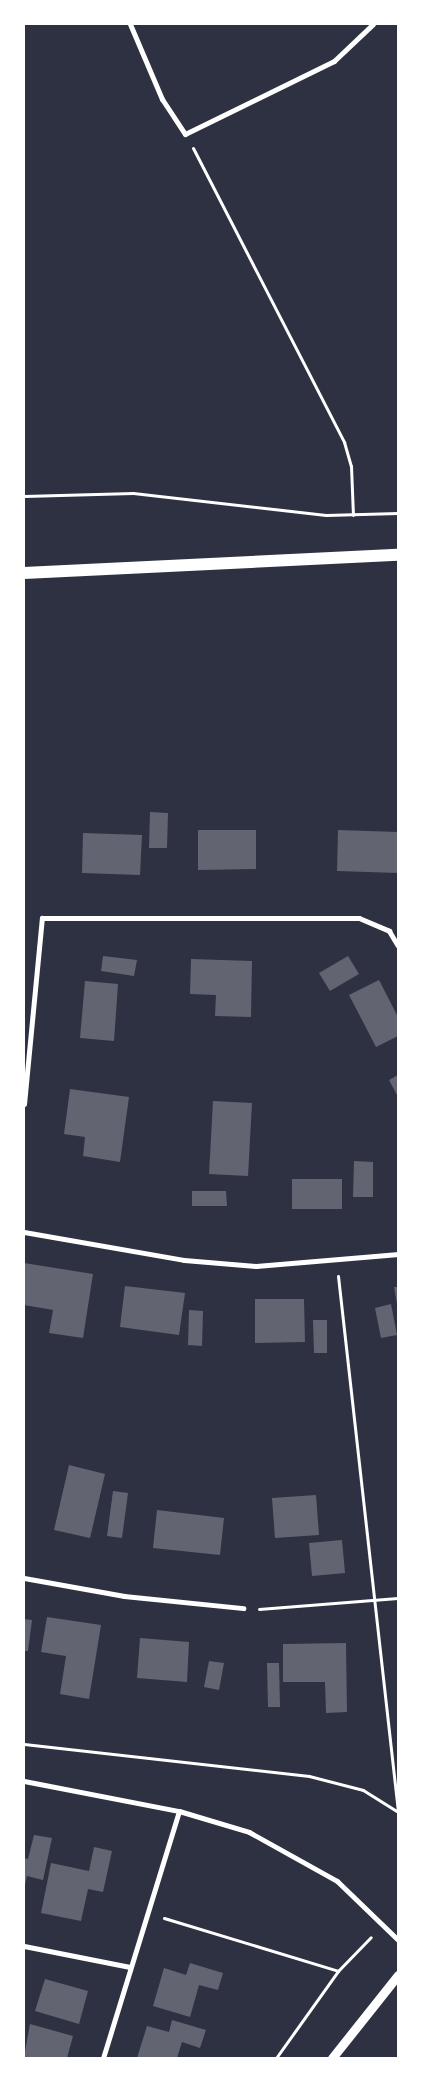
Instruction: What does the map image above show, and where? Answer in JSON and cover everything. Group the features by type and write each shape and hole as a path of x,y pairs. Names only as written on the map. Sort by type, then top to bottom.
{"main road":[{"path":"24,573 398,555"}],"street":[{"path":"130,24 162,99 185,134 334,61 373,24"},
{"path":"24,1104 42,918 359,918 389,930 398,946"},
{"path":"24,1232 184,1260 256,1266 337,1262 398,1254"},
{"path":"24,1578 124,1596 243,1608"},
{"path":"24,1782 179,1811 249,1832 299,1855 337,1880 398,1940"},
{"path":"103,2058 146,1913 179,1811"},
{"path":"24,1946 130,1967"},
{"path":"332,2058 398,1975"}],"path":[{"path":"185,134 344,442 351,466 353,515"},
{"path":"24,496 133,493 353,515 398,512"},
{"path":"337,1262 373,1602 398,1812"},
{"path":"243,1608 373,1602 398,1598"},
{"path":"24,1744 309,1776 362,1790 398,1812"},
{"path":"146,1913 338,1971"},
{"path":"276,2058 338,1971 383,1925"}],"building":[{"path":"150,812 168,813 167,848 149,848"},
{"path":"198,830 256,830 256,869 198,870"},
{"path":"338,830 398,832 398,873 337,871"},
{"path":"83,833 142,835 140,875 82,873"},
{"path":"103,956 137,960 134,976 101,971"},
{"path":"348,956 359,974 330,991 319,973"},
{"path":"191,959 252,961 251,1017 215,1016 216,995 190,994"},
{"path":"379,980 398,1017 398,1036 376,1047 349,995"},
{"path":"85,981 118,984 114,1041 80,1038"},
{"path":"398,1075 398,1094 397,1095 389,1080"},
{"path":"70,1089 129,1097 120,1162 83,1156 85,1137 64,1134"},
{"path":"213,1101 252,1103 248,1176 209,1174"},
{"path":"354,1161 373,1162 373,1197 353,1197"},
{"path":"292,1179 342,1179 342,1209 292,1209"},
{"path":"192,1191 226,1191 227,1206 192,1206"},
{"path":"24,1263 93,1274 83,1338 49,1333 53,1310 24,1305"},
{"path":"125,1286 185,1293 179,1335 120,1327"},
{"path":"394,1287 398,1287 398,1304 397,1304"},
{"path":"255,1299 304,1299 305,1342 255,1343"},
{"path":"391,1304 397,1335 381,1338 375,1308"},
{"path":"189,1310 203,1311 202,1346 188,1345"},
{"path":"313,1320 327,1320 327,1353 314,1353"},
{"path":"69,1465 105,1474 90,1538 54,1530"},
{"path":"113,1491 128,1493 122,1538 107,1536"},
{"path":"316,1495 319,1535 275,1538 272,1498"},
{"path":"157,1510 224,1518 220,1555 153,1548"},
{"path":"342,1540 345,1573 312,1576 309,1543"},
{"path":"47,1617 101,1625 89,1699 60,1694 66,1656 41,1652"},
{"path":"24,1619 32,1620 28,1651 24,1651"},
{"path":"140,1638 189,1642 187,1682 137,1678"},
{"path":"346,1643 347,1712 326,1713 325,1682 283,1682 283,1644"},
{"path":"209,1661 224,1663 219,1690 204,1687"},
{"path":"267,1663 279,1663 280,1707 268,1707"},
{"path":"34,1835 52,1838 43,1880 27,1876 24,1889 24,1858 28,1859"},
{"path":"94,1847 112,1851 103,1892 88,1889 81,1921 41,1913 51,1863 89,1871"},
{"path":"190,1963 223,1973 218,1990 199,1985 190,2017 153,2006 164,1968 186,1975"},
{"path":"45,1979 88,1991 79,2024 35,2011"},
{"path":"172,2020 206,2030 200,2048 182,2042 177,2058 137,2058 147,2026 169,2032"},
{"path":"30,2024 73,2036 67,2058 24,2057"}]}
